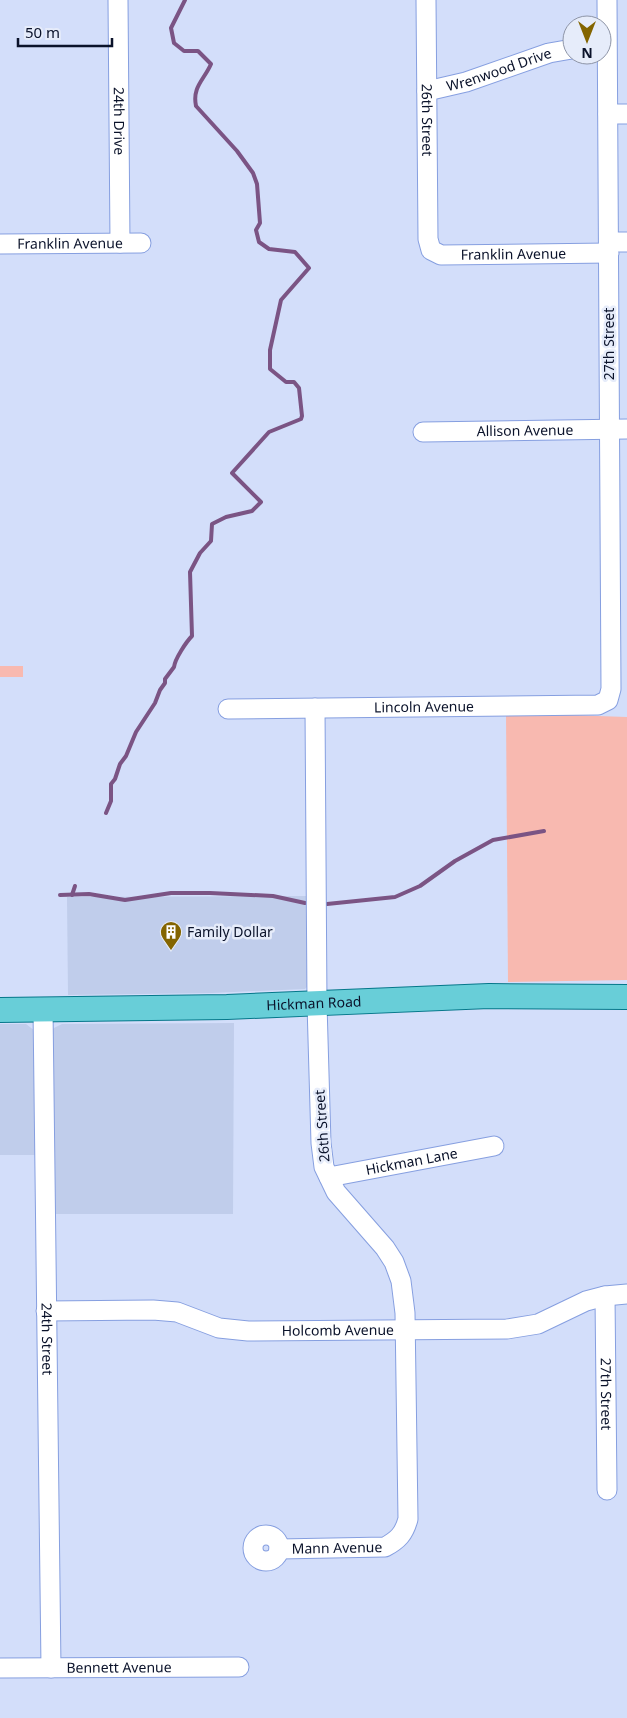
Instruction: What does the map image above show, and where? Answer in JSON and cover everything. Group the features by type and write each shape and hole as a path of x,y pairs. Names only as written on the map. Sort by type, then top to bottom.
{"main road":[{"name":"Hickman Road","path":"0,1010 227,1008 489,996 627,997"}],"street":[{"name":"24th Drive","path":"118,0 120,243"},
{"name":"26th Street","path":"426,0 428,239"},
{"name":"27th Street","path":"606,15 607,0"},
{"name":"Wrenwood Drive","path":"427,91 466,82 549,52 562,50"},
{"name":"27th Street","path":"606,65 615,246 618,429 611,689"},
{"path":"608,114 627,114"},
{"name":"Franklin Avenue","path":"428,239 431,250 441,255 615,246"},
{"name":"Franklin Avenue","path":"0,244 140,243"},
{"name":"Allison Avenue","path":"423,432 618,429"},
{"name":"Lincoln Avenue","path":"228,709 598,705 608,700 611,695 611,689"},
{"name":"26th Street","path":"315,708 320,1143 324,1167 336,1192 385,1248 394,1262 401,1281 405,1330 408,1519"},
{"name":"24th Street","path":"43,1009 51,1668"},
{"name":"Hickman Lane","path":"329,1177 494,1146"},
{"name":"Holcomb Avenue","path":"46,1311 177,1312 219,1328 248,1331 507,1329 538,1324 586,1301 605,1296 627,1294"},
{"name":"27th Street","path":"605,1296 607,1490"},
{"name":"Mann Avenue","path":"279,1549 385,1547 397,1541 405,1530 408,1519"},
{"name":"Bennett Avenue","path":"0,1668 239,1667"}],"shaded area":[{"path":"0,666 23,666 23,677 0,677"},
{"path":"506,713 627,717 627,980 508,982"},
{"path":"310,896 308,986 305,989 212,993 68,995 67,897"},
{"path":"234,1023 233,1214 53,1214 51,1031 62,1024"},
{"path":"0,1024 26,1024 35,1031 38,1155 0,1155"}],"waterway":[{"path":"106,813 111,801 111,784 115,779 120,764 126,756 136,732 155,703 165,683 165,679 192,636 190,572 200,553 211,541 212,524 226,517 252,511 261,502 232,473 269,432 301,419 302,416 299,388 294,382 286,382 270,369 270,350 281,300 309,268 295,252 269,249 259,242 256,230 260,223 257,184 253,173 237,151 196,106 197,89 211,64 198,51 184,51 174,43 171,28 185,0"},
{"path":"327,904 395,897 420,886 455,861 493,840 544,831"},
{"path":"72,895 75,886"},
{"path":"60,895 89,894 125,900 171,893 210,893 273,896 305,903"}],"place":[{"name":"Family Dollar","path":"171,951"}]}
